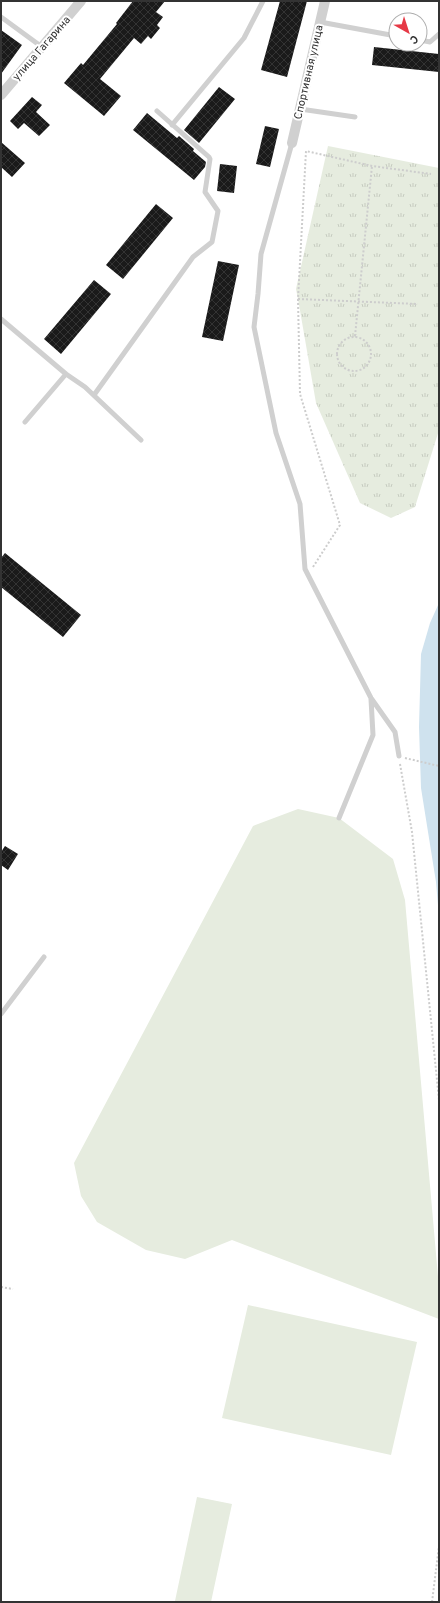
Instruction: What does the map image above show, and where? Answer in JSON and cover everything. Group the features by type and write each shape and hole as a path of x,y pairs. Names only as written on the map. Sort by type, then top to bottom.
{"street":[{"name":"улица Гагарина","path":"1,94 80,1"},
{"name":"Спортивная улица","path":"292,142 325,1"}],"lane":[{"path":"172,125 244,38 263,1"},
{"path":"1,17 42,47"},
{"path":"320,22 388,35"},
{"path":"428,42 430,42 439,34"},
{"path":"300,109 355,117"},
{"path":"94,395 193,257 212,242 218,211 205,192 210,159 157,111"},
{"path":"292,142 261,254 254,327 276,433 300,504 305,569 371,698 395,732 399,756"},
{"path":"1,319 66,374 77,380 142,440"},
{"path":"25,422 66,374"},
{"path":"339,818 373,735 371,698"},
{"path":"1,1014 44,957"}],"path":[{"path":"308,575 340,525 300,394 298,299 306,151 372,166 431,174"},
{"path":"355,336 372,166"},
{"path":"298,299 418,304"},
{"path":"355,336 366,341 369,346 370,357 364,367 354,371 343,367 337,358 336,353 338,347 345,339 355,336"},
{"path":"439,766 399,756 412,832 439,1100"},
{"path":"1,1287 13,1290"},
{"path":"432,1602 439,1546"}],"green space":[{"path":"328,146 439,168 439,430 415,507 391,518 360,503 316,403 296,289"},
{"path":"298,809 339,818 393,859 405,900 439,1288 439,1319 232,1240 185,1259 146,1250 97,1222 81,1196 74,1163 253,826"},
{"path":"248,1305 417,1342 391,1455 222,1418"},
{"path":"197,1497 232,1504 211,1602 175,1601"}],"water":[{"path":"439,603 439,917 436,882 421,788 419,727 421,654 430,623"}],"building":[{"path":"133,1 165,1 156,12 163,17 157,25 160,28 151,39 148,36 141,44 134,38 100,79 121,96 104,116 64,83 81,63 83,65 117,24 116,23"},
{"path":"280,1 307,1 287,77 261,70"},
{"path":"1,30 22,45 1,74"},
{"path":"374,47 388,49 388,52 420,52 439,54 439,72 372,65"},
{"path":"219,87 235,99 199,143 184,130"},
{"path":"32,97 42,105 36,112 50,125 39,136 24,123 18,129 10,121"},
{"path":"147,113 177,138 179,136 206,162 205,167 194,180 133,130"},
{"path":"265,126 279,129 270,167 256,164"},
{"path":"1,142 25,163 12,177 1,167"},
{"path":"220,164 237,166 234,193 217,191"},
{"path":"156,204 173,218 123,279 106,265"},
{"path":"218,261 239,265 223,341 202,337"},
{"path":"94,280 111,294 61,354 44,339"},
{"path":"5,553 81,615 63,637 1,587 1,558"},
{"path":"5,846 18,854 8,870 1,865 1,852"}]}
